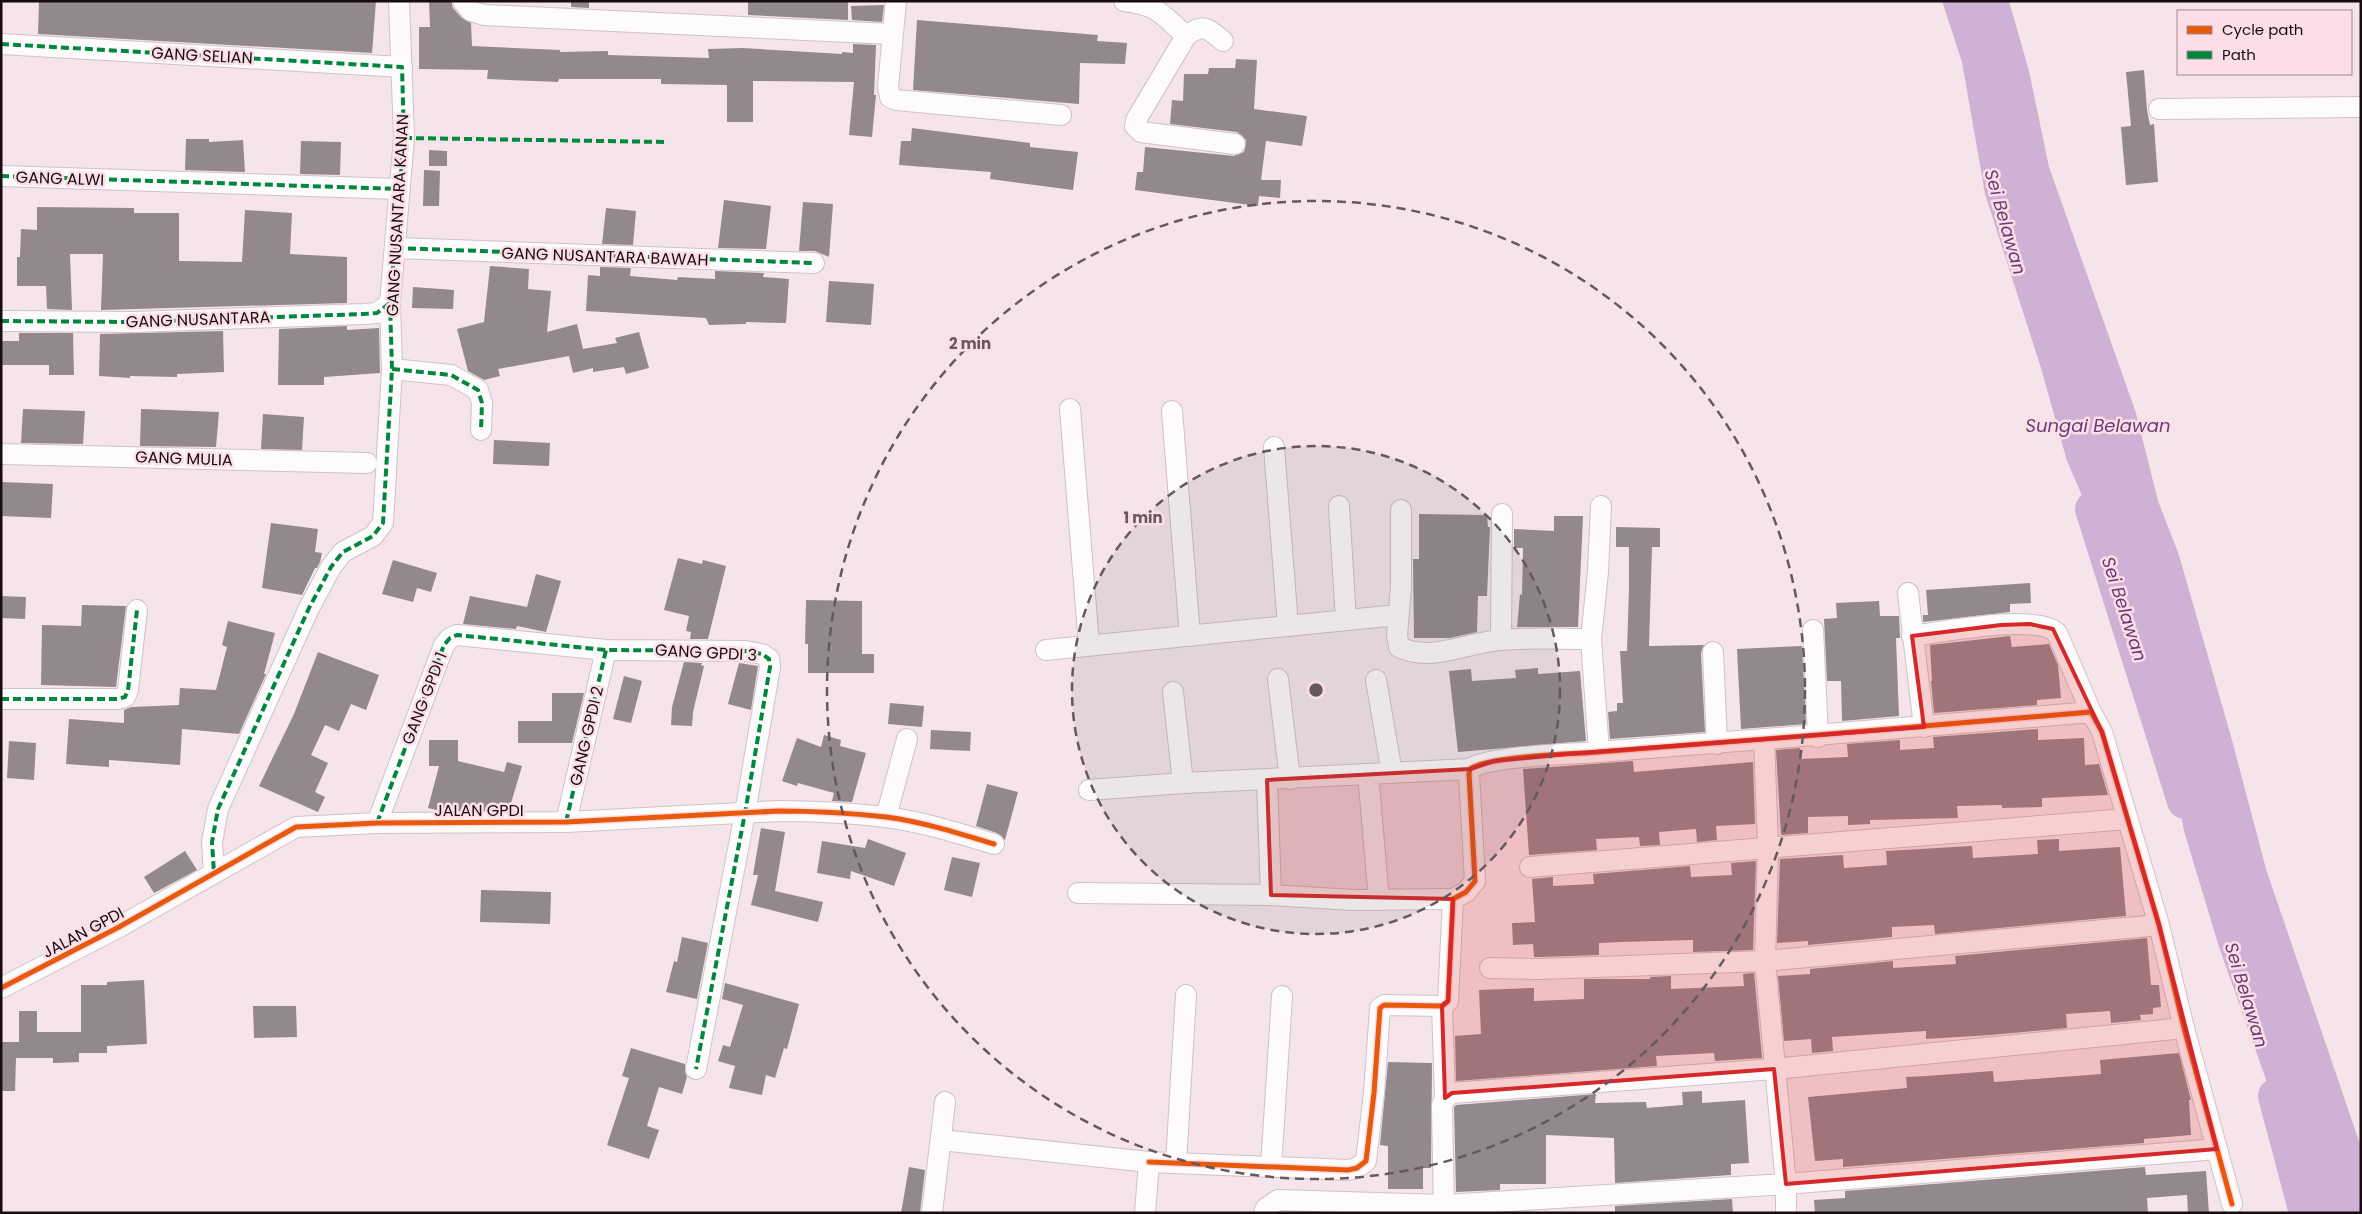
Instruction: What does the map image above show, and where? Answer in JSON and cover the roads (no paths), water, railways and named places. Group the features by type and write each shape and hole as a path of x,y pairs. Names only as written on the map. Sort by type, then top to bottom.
{"street":[{"name":"GANG NUSANTARA KANAN","path":"214,873 212,842 218,809 310,608 331,567 343,552 373,536 383,524 392,369 390,303 404,138 399,1"},
{"path":"463,1 471,11 484,15 892,34"},
{"path":"896,1 888,87 890,97 896,100 1061,115"},
{"path":"1124,1 1144,4 1177,27 1206,28 1223,41"},
{"path":"1177,27 1135,126 1141,132 1235,144"},
{"name":"GANG SELIAN","path":"1,44 402,67"},
{"path":"2160,109 2361,108"},
{"name":"GANG ALWI","path":"1,176 400,189"},
{"name":"GANG NUSANTARA BAWAH","path":"396,248 814,264"},
{"name":"GANG NUSANTARA","path":"1,321 133,322 364,314 377,313 390,303"},
{"path":"392,369 451,375 478,390 482,403 482,430"},
{"path":"1070,409 1089,645"},
{"path":"1172,411 1190,636"},
{"path":"1274,447 1288,626"},
{"name":"GANG MULIA","path":"1,454 368,463"},
{"path":"1339,506 1346,620"},
{"path":"1599,752 1591,639 1598,572 1601,506"},
{"path":"1401,510 1399,647 1411,653 1432,653 1501,640 1591,639"},
{"path":"1501,640 1502,514"},
{"path":"1908,593 1924,727"},
{"path":"1,699 118,699 125,697 128,690 138,610"},
{"path":"1046,650 1398,615"},
{"path":"1912,636 2001,625 2030,624 2053,630 2057,633 2091,712 2102,732 2160,925 2184,1028 2232,1204"},
{"path":"1813,630 1818,736"},
{"name":"GANG GPDI 1","path":"377,823 444,645 450,638 457,635 606,650"},
{"name":"GANG GPDI 3","path":"606,650 745,651 762,654 769,659 745,814"},
{"name":"GANG GPDI 2","path":"566,822 606,650"},
{"path":"1713,652 1717,744"},
{"path":"1278,680 1290,779"},
{"path":"1376,680 1392,773"},
{"path":"1173,692 1183,783"},
{"path":"1089,790 1183,783 1470,769 1474,765 1494,761 1717,744 1764,738 1818,736 2091,712"},
{"path":"886,817 907,738"},
{"path":"1764,738 1768,847 1765,961 1786,1184 1786,1213"},
{"path":"1078,892 1271,895 1379,900 1453,899 1466,892 1475,881 1470,769"},
{"path":"1368,774 1379,900"},
{"path":"1266,780 1271,895"},
{"name":"JALAN GPDI","path":"1,988 120,927 296,827 377,823 566,822 814,811 886,817 935,827 994,844"},
{"path":"696,1069 745,814"},
{"path":"1530,867 2127,818"},
{"path":"941,1140 1149,1162 1348,1170 1357,1168 1366,1161 1374,1093 1380,1008 1384,1005 1442,1006 1448,1001 1453,899"},
{"path":"1490,968 1551,968 1765,961 2160,925"},
{"path":"1176,1163 1186,996"},
{"path":"1271,1167 1282,996"},
{"path":"1442,1006 1445,1098"},
{"path":"1444,1209 1442,1104 1445,1098 1452,1093 1774,1069 2184,1028"},
{"path":"932,1213 945,1102"},
{"path":"1264,1213 1266,1208 1278,1200 1444,1209 2217,1150"},
{"path":"1145,1213 1149,1162"}],"water":[{"name":"Sungai Belawan","path":"1942,1 2009,1 2029,71 2049,167 2136,413 2158,501 2179,555 2232,740 2266,869 2361,1147 2361,1213 2306,1213 2301,1178 2219,947 2184,831 2168,742 2145,657 2114,570 2067,461 2041,368 1985,194 1962,62"}],"waterway":[{"name":"Sei Belawan","path":"2093,509 2185,801"},
{"name":"Sei Belawan","path":"2276,1096 2307,1213"}]}
